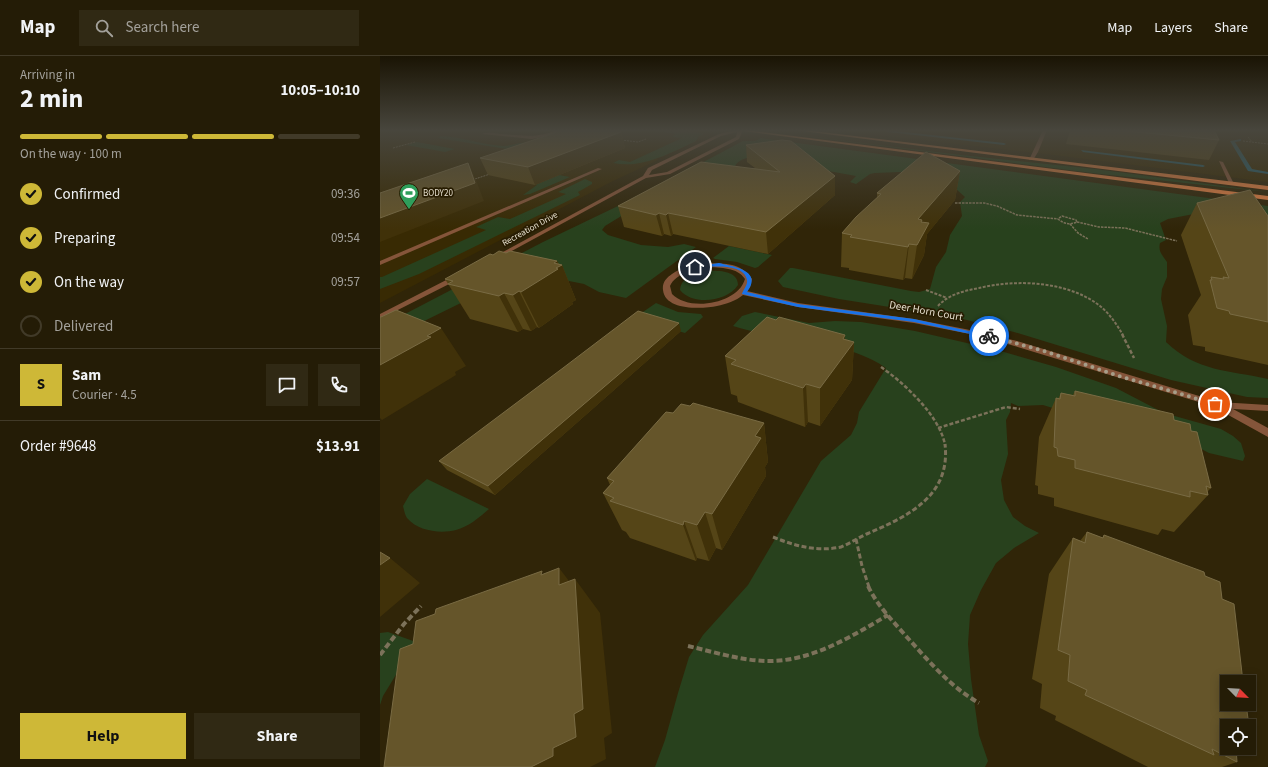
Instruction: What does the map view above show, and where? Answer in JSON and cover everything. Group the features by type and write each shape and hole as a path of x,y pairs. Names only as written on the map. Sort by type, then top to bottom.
{"main road":[{"path":"997,163 1268,198"},
{"path":"1067,163 1268,188"}],"street":[{"name":"Recreation Drive","path":"645,177 650,169 662,163"},
{"name":"Recreation Drive","path":"486,263 645,177 668,173 688,163"},
{"path":"1222,163 1232,183"},
{"path":"380,263 600,169"},
{"path":"719,264 740,269 746,274 750,280 749,286 744,293 735,299 723,303 710,306 696,306 683,304 674,300 668,295 666,288 668,282 684,270 719,264"},
{"path":"380,317 465,274"},
{"name":"Deer Horn Court","path":"744,293 798,305 908,320 975,333 1044,351 1119,376 1215,404 1268,408"},
{"name":"Deer Horn Court","path":"1215,404 1268,433"}],"path":[{"path":"468,182 496,172"},
{"path":"955,203 984,203 997,206 1017,215 1058,219 1060,217 1068,217 1077,222"},
{"path":"1058,219 1061,222 1069,224 1077,222 1103,227 1125,228 1177,241"},
{"path":"1069,224 1078,233 1088,239"},
{"path":"935,310 946,298 969,290 1012,282 1038,284 1077,295 1096,304 1110,316 1123,337 1135,362"},
{"path":"926,290 946,298"},
{"path":"773,537 797,546 820,548 841,547 907,516 923,504 935,490 943,474 946,454 942,435 903,382 881,367"},
{"path":"938,428 1006,406 1020,409"},
{"path":"856,539 863,574 872,592 888,616 926,659 959,692 979,703"},
{"path":"380,655 404,624 421,606"},
{"path":"688,646 724,654 770,661 808,654 829,647 888,616"}],"shaded area":[{"path":"380,163 651,163 611,182 380,303"},
{"path":"1119,163 1268,163 1268,182"}],"green space":[{"path":"615,163 640,163 635,164"},
{"path":"701,163 737,163 734,170 623,215 605,226 602,230 608,235 641,245 668,247 684,244 696,247 626,298 599,292 584,284 539,275 469,299 412,327 380,327 543,242 645,193"},
{"path":"785,163 949,163 1268,206 1268,229 1204,212 1168,219 1160,223 1166,240 1160,243 1160,248 1161,253 1167,262 1167,277 1162,289 1161,299 1167,326 1166,342 1178,352 1202,365 1268,379 1268,398 1247,397 1171,380 1014,332 959,318 839,299 783,287 778,281 790,268 793,268 911,291 919,292 930,289 936,267 946,252 950,235 962,216 960,202 965,197 945,179 925,171 875,173 870,174 856,184 850,182 856,176"},
{"path":"1016,163 1039,163 1095,169 1268,192"},
{"path":"559,175 570,177 530,194 523,195 537,185 535,185"},
{"path":"585,179 592,182 592,184 578,192 580,195 419,274 380,289 380,277 486,230 476,227 498,217 510,219 566,194 558,192"},
{"path":"729,246 772,255 755,268 737,262 713,258"},
{"path":"706,271 721,271 731,274 735,276 738,285 733,291 726,295 710,300 693,298 680,290 683,282 689,276"},
{"path":"656,303 678,312 701,314 703,317 685,333 641,320 640,314"},
{"path":"755,312 809,323 835,321 861,322 915,331 997,350 1056,367 1116,388 1164,413 1221,429 1241,443 1245,456 1243,461 1209,453 1182,439 1088,419 1043,405 1018,406 1011,403 1010,412 1006,420 1008,454 1001,480 1004,500 1013,517 1025,526 1039,533 1014,548 996,563 981,590 970,615 968,644 971,679 979,735 988,761 985,767 655,767 665,740 689,657 703,635 748,585 821,461 851,435 857,423 859,412 886,368 869,358 850,351 733,326 742,316"},
{"path":"427,479 489,509 460,529 443,532 423,529 407,518 403,506 410,494"},
{"path":"388,632 416,642 383,696 380,705 380,633"}],"building":[{"path":"467,163 475,183 380,218 380,193"},
{"path":"508,163 538,163 528,167"},
{"path":"699,163 710,163 780,172 769,163 819,163 835,176 766,232 668,213 666,215 659,213 656,215 618,206"},
{"path":"913,163 946,163 960,171 918,219 922,220 921,222 929,223 917,245 909,244 908,247 850,237 852,235 842,233 856,217 881,194 877,193"},
{"path":"1250,190 1268,216 1268,322 1230,314 1229,311 1217,308 1210,280 1212,280 1211,277 1224,279 1223,277 1229,278 1197,203"},
{"path":"499,251 506,253 510,251 557,261 554,263 562,265 521,292 519,291 513,295 504,293 499,296 448,284 453,281 445,279 490,254 493,255"},
{"path":"396,310 441,328 427,336 431,337 380,365 380,317"},
{"path":"638,311 679,323 488,486 439,461 563,368"},
{"path":"767,317 776,320 779,317 845,335 843,339 854,342 820,388 806,384 803,388 731,364 736,360 725,356"},
{"path":"1075,391 1173,414 1174,420 1190,424 1191,431 1197,432 1211,488 1206,486 1208,495 1190,491 1190,497 1075,468 1075,460 1058,456 1057,448 1054,447 1056,398 1060,399 1061,393 1075,396"},
{"path":"693,403 764,423 755,436 761,438 712,514 705,512 697,525 684,521 683,525 610,501 614,498 603,493 614,481 607,478 666,412 673,413 681,404 690,406"},
{"path":"1087,532 1103,538 1104,535 1204,572 1205,576 1220,582 1222,599 1234,604 1242,675 1220,675 1220,711 1247,711 1248,719 1220,719 1220,753 1212,749 1214,755 1085,695 1087,690 1068,681 1070,655 1058,650 1073,538 1085,543"},
{"path":"380,552 390,558 380,565"},
{"path":"559,568 559,585 575,579 583,709 574,714 576,737 553,748 553,756 531,767 384,767 400,649 413,644 416,621 435,614 436,609 542,571 541,575"},
{"path":"1224,755 1236,755 1237,762"}],"waterway":[{"path":"1180,163 1203,166"},
{"path":"1246,163 1250,170 1268,173"}],"way so far":[{"path":"989,336 1044,351 1119,376 1215,404"}],"place":[{"name":"BODY20","path":"409,210"}],"route":[{"path":"695,267 719,264 740,269 750,280 749,286 744,293 798,305 880,315 989,336"}]}
